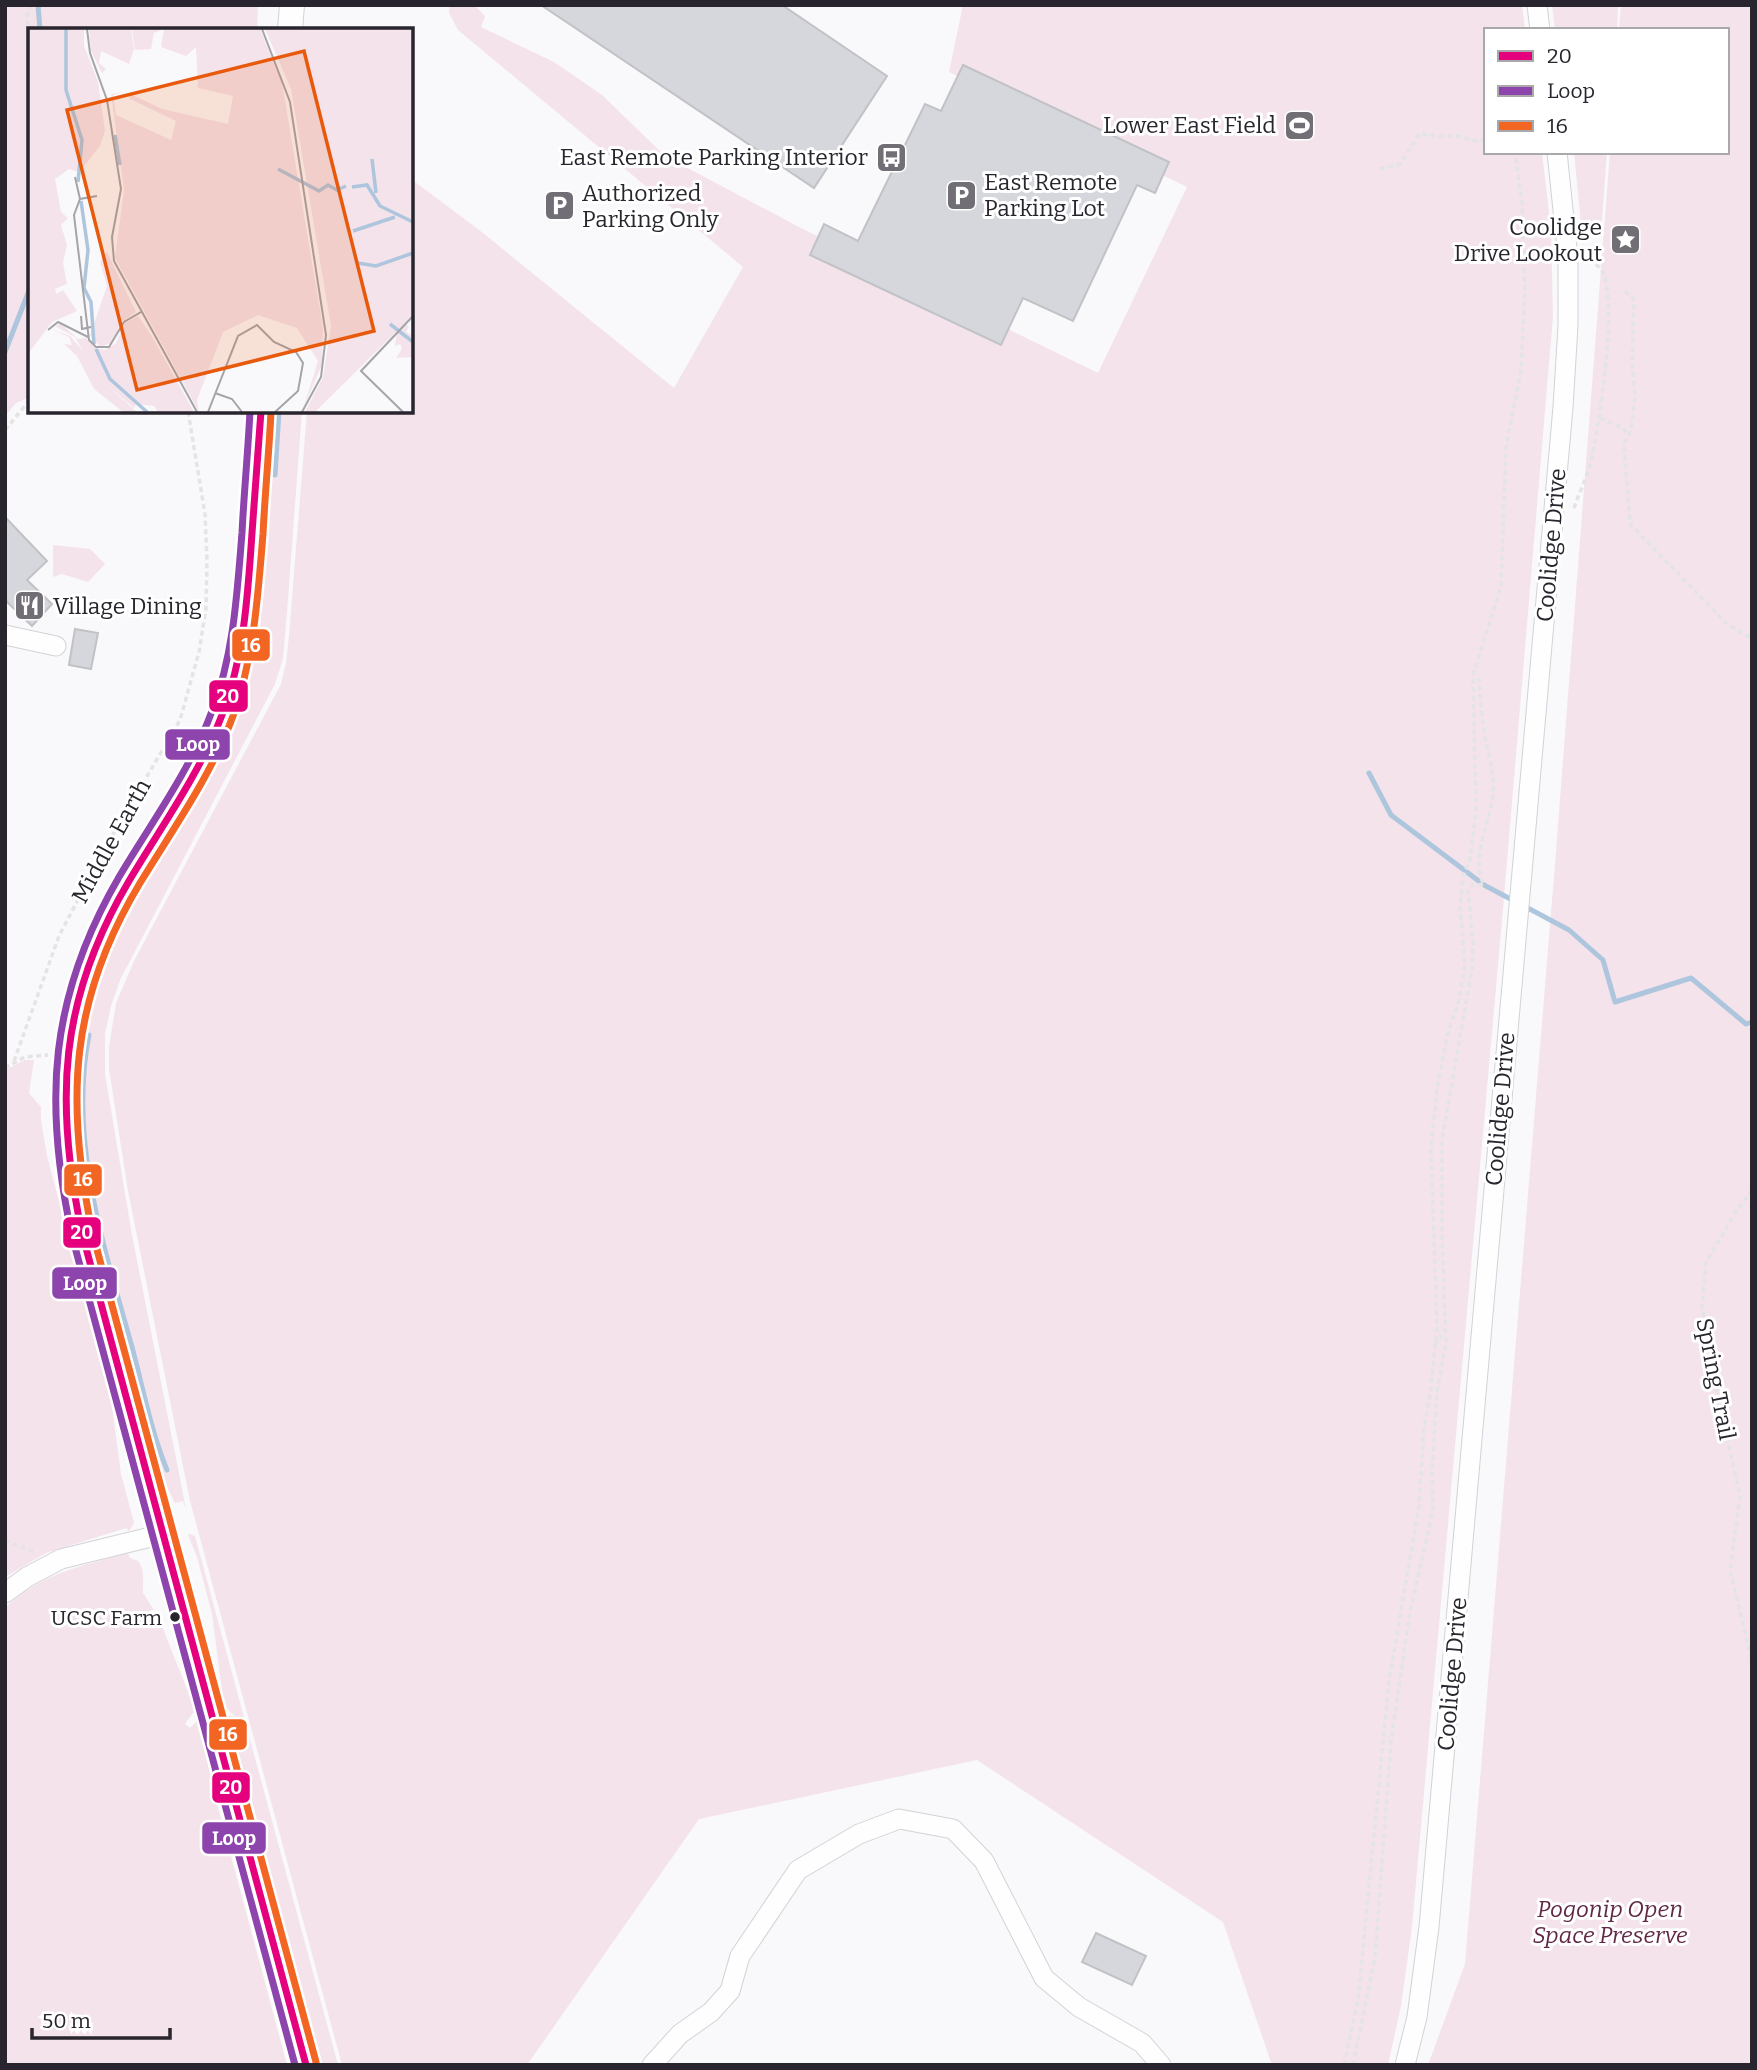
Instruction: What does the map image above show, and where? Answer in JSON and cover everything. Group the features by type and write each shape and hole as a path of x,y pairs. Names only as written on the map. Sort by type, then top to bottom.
{"main road":[{"path":"290,28 292,5"},
{"path":"261,413 246,608 236,670 222,714 201,762 101,932 89,961 76,1007 66,1072 65,1134 71,1183 306,2065"}],"street":[{"path":"1536,5 1540,28"},
{"name":"Coolidge Drive","path":"1405,2065 1419,2004 1436,1859 1563,407 1568,326 1568,258 1557,154"},
{"path":"5,635 56,646"},
{"path":"5,1593 27,1577 61,1559 163,1534"},
{"path":"652,2065 680,2034 711,2012 730,1991 740,1956 798,1870 859,1834 899,1819 953,1829 984,1861 1044,1978 1079,2007 1142,2043 1161,2065"}],"path":[{"path":"28,33 27,16 32,5"},
{"path":"1380,169 1399,164 1420,133 1438,138 1458,136 1484,141"},
{"path":"1343,2065 1357,2000 1389,1681 1419,1506 1424,1428 1431,1390 1437,1326 1431,1148 1437,1089 1465,965 1460,905 1476,812 1473,675 1501,586 1506,447 1521,370 1525,290 1522,203 1516,154"},
{"path":"1568,258 1592,262 1600,267 1609,299 1600,418 1590,466 1572,512"},
{"path":"1625,291 1634,300 1634,396 1631,430 1624,443 1630,524 1727,624 1752,639"},
{"path":"5,430 28,405"},
{"name":"Middle Earth","path":"15,1061 59,936 105,848 180,720 199,652 206,608 205,514 188,413"},
{"path":"1600,418 1623,428 1627,434"},
{"path":"1353,2065 1375,1957 1391,1740 1410,1612 1433,1510 1432,1473 1437,1391 1446,1343 1441,1233 1442,1140 1472,969 1473,942 1468,890 1473,884 1484,885 1479,869 1481,849 1493,796 1479,678"},
{"path":"5,1068 15,1061 33,1055"},
{"name":"Spring Trail","path":"1752,1190 1735,1213 1706,1263 1702,1307 1714,1380 1740,1495 1730,1570 1752,1662"},
{"path":"1434,1344 1440,1341 1441,1330"},
{"path":"5,1541 36,1553"}],"green space":[{"path":"5,5 258,5 257,28 28,28 28,398 16,403 5,416"},
{"path":"449,5 474,5 485,16 481,27 554,62 602,95 665,156 801,228 1098,373 1187,187 949,72 963,5 1522,5 1525,28 1484,28 1484,154 1542,154 1551,230 1553,316 1412,1927 1401,2006 1388,2065 1272,2065 1223,1922 977,1760 699,1819 527,2065 342,2065 190,1501 128,1191 109,1069 109,1047 116,1003 134,961 281,684 289,636 307,413 413,413 413,180 483,233 674,388 743,267 458,30 449,13"},
{"path":"1552,5 1618,5 1617,28 1555,28"},
{"name":"Pogonip Open Space Preserve","path":"1621,5 1752,5 1752,2065 1428,2065 1465,1964 1610,154 1729,154 1729,28 1619,28"},
{"path":"1574,154 1607,154 1601,234 1585,238 1582,235"},
{"path":"276,413 302,413 283,658 275,684 120,980 105,1034 105,1074 132,1235 186,1509 183,1501 175,1503 162,1476 91,1210 80,1128 82,1050 100,974 115,937 218,759 229,734 245,691 259,616"},
{"path":"53,545 90,549 105,564 88,582 62,574 53,577"},
{"path":"25,1060 34,1060 29,1093 41,1107 47,1156 110,1392 121,1474 134,1523 129,1531 126,1528 46,1553 5,1577 5,1070"},
{"path":"188,1535 195,1536 338,2065 321,2065 226,1715 235,1716 224,1706 212,1614 197,1557"},
{"path":"128,1553 130,1558 138,1561 140,1565 143,1573 143,1593 154,1610 151,1610 152,1615 146,1616 149,1625 156,1623 158,1628 162,1626 195,1710 185,1724 190,1728 198,1720 216,1800 287,2065 5,2065 5,1608 33,1586 63,1572"}],"building":[{"path":"541,5 782,5 887,76 814,188"},
{"path":"963,65 1169,162 1155,193 1137,185 1073,321 1023,298 1001,345 810,255 824,224 858,241 925,104 941,111"},
{"path":"5,517 47,561 27,580 52,604 32,626 5,600"},
{"path":"75,629 98,633 91,669 69,665"},
{"path":"1096,1933 1146,1956 1132,1985 1082,1962"}],"waterway":[{"path":"38,5 40,28"},
{"path":"5,352 28,293"},
{"path":"275,475 279,413"},
{"path":"1369,773 1391,815 1484,885 1516,902"},
{"path":"1524,906 1569,930 1603,960 1615,1002 1691,978 1746,1024 1752,1022"},
{"path":"89,1035 83,1114 92,1193 152,1425 167,1470"}],"transit line":[{"name":"Loop","path":"250,413 236,601 225,668 212,711 193,755 119,877 96,921 78,965 58,1051 57,1140 72,1236 295,2065"},
{"name":"20","path":"261,413 247,602 229,693 202,759 129,881 88,967 76,1009 66,1095 73,1185 82,1233 306,2065"},
{"name":"16","path":"271,413 257,603 246,672 233,716 214,760 140,883 99,968 87,1010 80,1051 78,1138 92,1231 316,2062"}],"place":[{"name":"Lower East Field","path":"1299,125"},
{"name":"East Remote Parking Interior","path":"891,157"},
{"name":"East Remote Parking Lot","path":"961,195"},
{"name":"Authorized Parking Only","path":"559,206"},
{"name":"Coolidge Drive Lookout","path":"1625,240"},
{"name":"Village Dining","path":"30,606"},
{"name":"UCSC Farm","path":"175,1617"}]}
